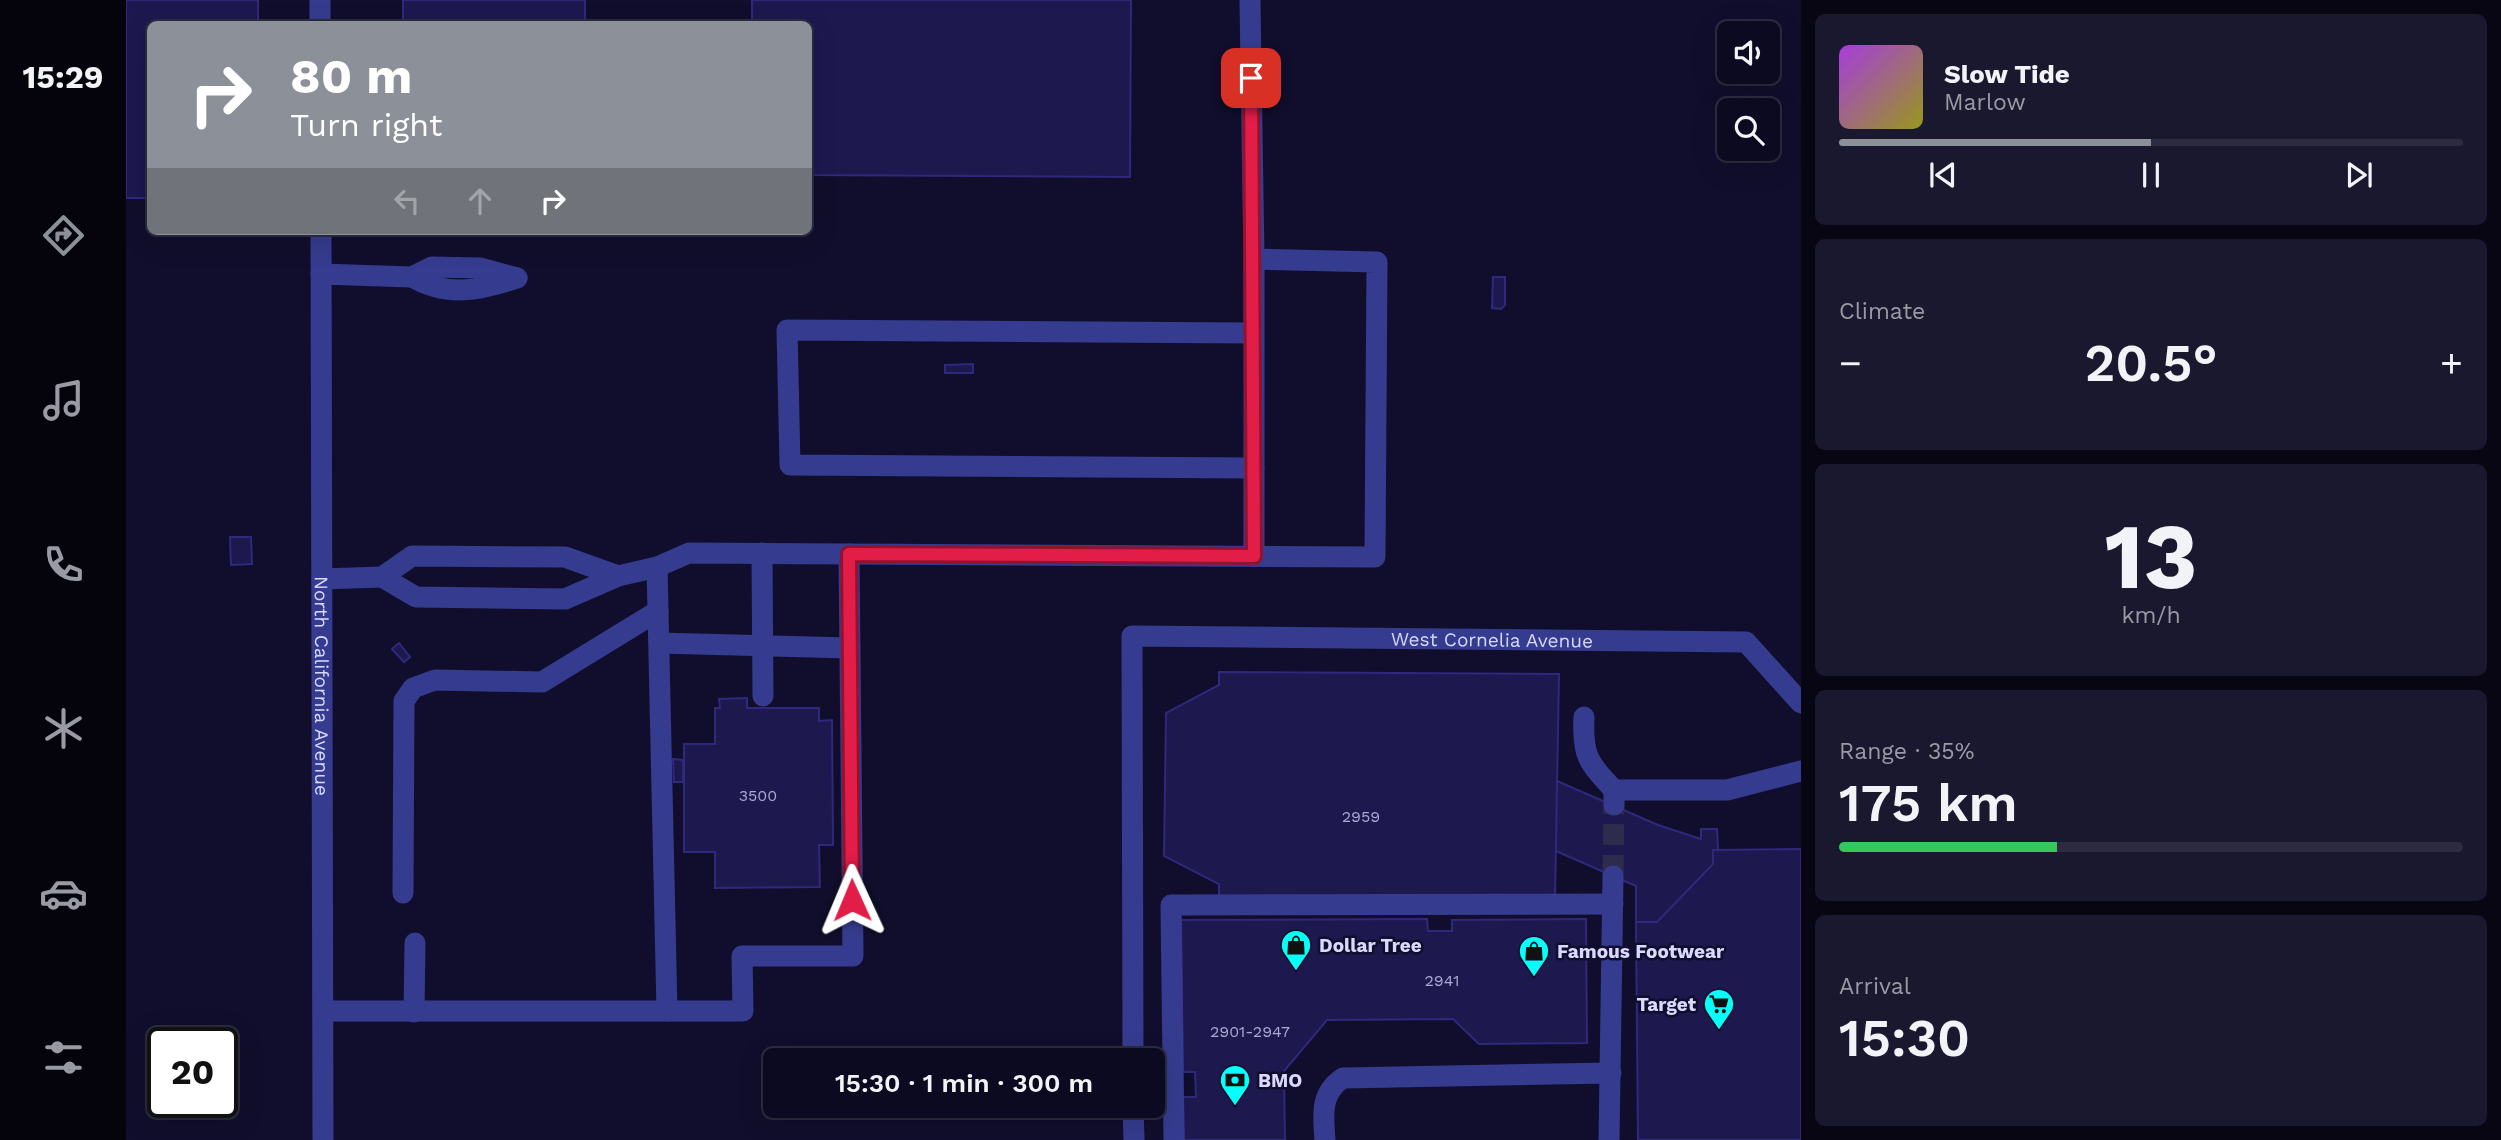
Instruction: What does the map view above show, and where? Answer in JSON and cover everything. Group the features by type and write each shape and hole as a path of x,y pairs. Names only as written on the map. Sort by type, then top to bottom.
{"street":[{"path":"320,0 320,21"},
{"path":"1250,0 1254,259 1254,556"},
{"name":"North California Avenue","path":"321,235 323,1140"},
{"path":"321,579 382,577 415,597 565,599 618,576 657,567 689,553 1375,557 1377,262 1254,259"},
{"path":"321,274 412,277"},
{"path":"1253,333 787,330 790,465 1254,468"},
{"path":"762,553 763,696"},
{"path":"323,1012 743,1011 742,956 853,956 849,554"},
{"path":"382,577 412,556 565,557 618,576"},
{"path":"657,567 667,1011"},
{"path":"403,892 404,701 413,688 435,680 542,682 658,611"},
{"name":"West Cornelia Avenue","path":"1133,1048 1132,636 1746,642 1801,703"},
{"path":"659,643 850,648"},
{"path":"1584,717 1582,746 1588,762 1614,798 1727,790 1801,771"},
{"path":"1609,1140 1613,876"},
{"path":"1174,1140 1171,905 1612,904"},
{"path":"414,1012 415,943"},
{"path":"1325,1140 1324,1100 1334,1084 1343,1078 1611,1073"},
{"path":"1133,1118 1134,1140"}],"building":[{"path":"126,0 258,0 258,21 147,21 147,198 126,198"},
{"path":"403,0 585,0 585,21 403,21"},
{"path":"752,0 1131,0 1130,177 812,175 812,21 752,21"},
{"path":"1493,277 1505,277 1505,305 1501,309 1492,308"},
{"path":"973,364 973,373 945,373 945,365"},
{"path":"230,537 251,537 252,564 231,565"},
{"path":"399,643 410,657 404,662 392,649"},
{"path":"1219,672 1559,674 1555,898 1219,896 1219,884 1164,856 1166,713 1219,685"},
{"path":"747,698 747,708 819,708 819,721 832,720 833,845 819,845 820,887 715,888 715,852 684,852 684,744 715,744 715,708 720,708 719,699"},
{"path":"673,759 683,760 683,782 674,782"},
{"path":"1557,781 1658,825 1701,839 1701,829 1717,829 1718,850 1713,850 1713,864 1657,922 1636,922 1636,886 1556,851"},
{"name":"Target","path":"1801,849 1801,1140 1638,1140 1636,922 1657,922 1713,864 1713,850"},
{"path":"1427,919 1428,931 1452,931 1452,920 1586,919 1587,1043 1479,1044 1453,1019 1327,1020 1284,1071 1285,1140 1184,1140 1183,1097 1196,1097 1195,1072 1183,1072 1181,920"}],"tunnel":[{"path":"1613,876 1614,805"}],"place":[{"name":"Dollar Tree","path":"1296,972"},
{"name":"Famous Footwear","path":"1534,978"},
{"name":"Target","path":"1719,1031"},
{"name":"BMO","path":"1235,1107"}],"route":[{"path":"852,900 849,554 1254,556 1251,78"}]}
